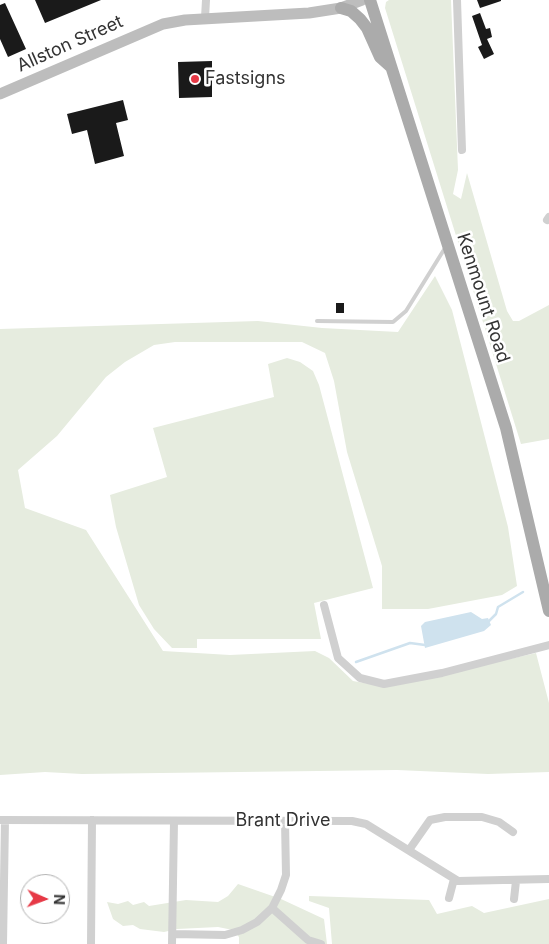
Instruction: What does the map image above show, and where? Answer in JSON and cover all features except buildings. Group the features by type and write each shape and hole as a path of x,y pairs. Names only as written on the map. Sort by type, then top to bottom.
{"main road":[{"name":"Kenmount Road","path":"370,0 506,428 549,611"},
{"path":"340,8 351,11 360,19 367,28 380,57 392,68"}],"street":[{"path":"206,0 206,18"},
{"name":"Allston Street","path":"0,94 155,27 178,21 309,13 340,8 362,0"},
{"path":"457,0 462,150"},
{"path":"324,605 338,658 360,678 384,684 442,672 549,645"},
{"path":"409,850 430,820 445,817 482,817 499,822 513,832"},
{"path":"2,820 3,944"},
{"name":"Brant Drive","path":"2,820 352,821 366,824 454,879"},
{"path":"91,944 92,820"},
{"path":"172,944 174,821"},
{"path":"173,934 225,935 242,930 258,922 272,908 286,875 285,821"},
{"path":"449,898 454,879 516,881 549,879"},
{"path":"514,899 516,881"},
{"path":"272,908 308,940 320,944"}],"lane":[{"path":"317,321 393,322 406,310 448,244"}],"shaded area":[{"path":"389,0 451,0 458,170 453,194 461,199 467,173 507,311 513,321 519,321 549,305 549,439 521,444 385,8 386,2"},
{"path":"435,276 452,310 508,527 517,586 502,595 428,609 382,609 382,566 347,452 334,381 325,353 302,342 175,342 154,345 125,362 106,377 57,436 18,470 25,508 86,530 163,651 230,655 315,651 329,658 353,681 386,687 536,653 549,703 549,772 488,774 397,770 82,774 45,772 0,775 0,329 258,321 322,328 398,332"},
{"path":"287,358 300,362 313,371 319,385 373,588 314,603 321,639 197,639 197,648 172,648 154,629 139,605 116,527 110,495 167,477 153,428 274,397 268,364"},
{"path":"238,884 281,899 324,919 327,944 239,944 239,937 233,930 218,927 177,929 164,932 140,929 133,925 123,926 113,919 107,902 118,904 128,901 133,905 144,902 149,906 186,900 218,902 228,896"},
{"path":"309,896 429,900 437,914 472,906 484,913 549,899 549,944 332,944 329,908 309,901"}],"water":[{"path":"471,612 482,619 488,618 491,625 484,631 425,648 421,626 425,622"}],"waterway":[{"path":"489,621 496,614 498,607 523,592"},
{"path":"356,662 410,643 425,645"}],"place":[{"name":"Fastsigns","path":"195,79"}]}
